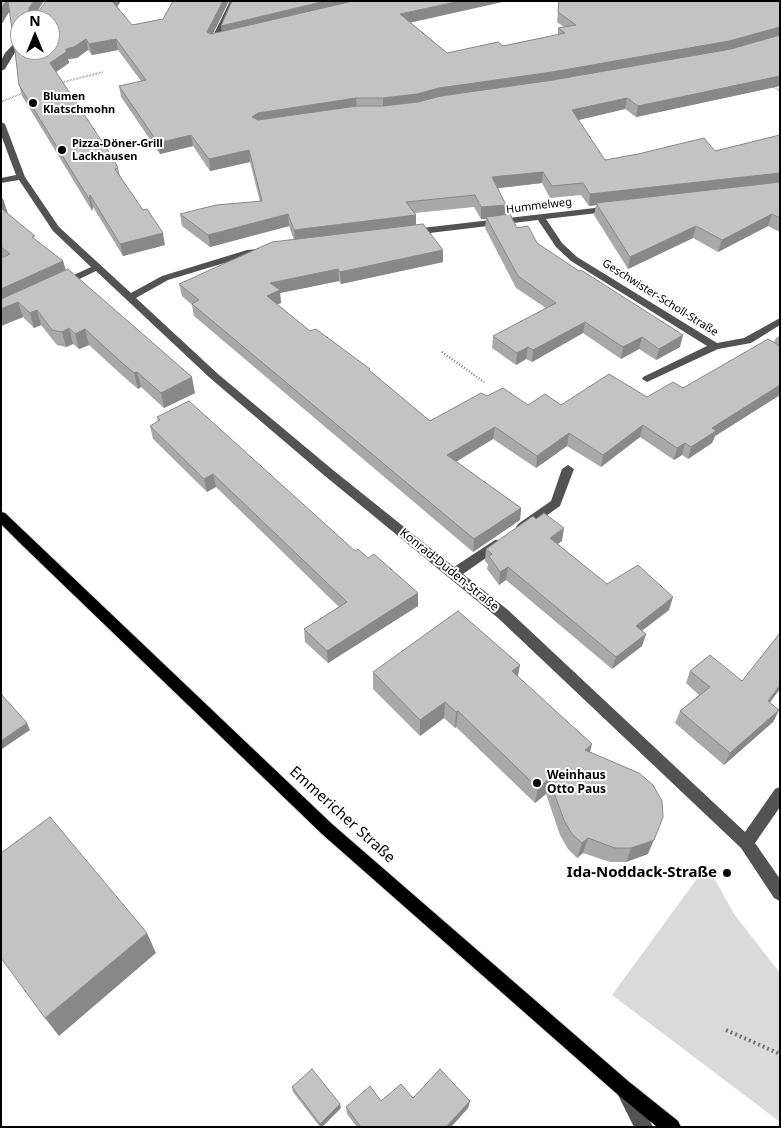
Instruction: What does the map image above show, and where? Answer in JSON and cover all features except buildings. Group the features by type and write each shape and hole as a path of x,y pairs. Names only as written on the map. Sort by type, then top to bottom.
{"main road":[{"name":"Emmericher Straße","path":"1,516 34,550 327,829 622,1087 672,1127"}],"street":[{"path":"224,40 214,42 233,1"},
{"path":"1,69 10,52"},
{"name":"Konrad-Duden-Straße","path":"1,124 22,177 56,229 214,376 322,467 503,614 746,843 780,894"},
{"path":"1,181 22,177"},
{"name":"Hummelweg","path":"405,234 618,208"},
{"name":"Geschwister-Scholl-Straße","path":"540,217 559,245 574,259 715,346"},
{"path":"131,297 165,278 250,252 279,248"},
{"path":"54,288 98,267"},
{"path":"715,346 747,341 780,321"},
{"name":"Geschwister-Scholl-Straße","path":"647,380 715,346"},
{"path":"454,574 556,503 568,469"},
{"path":"746,843 780,794"},
{"path":"622,1087 644,1127"}],"path":[{"path":"57,84 103,72"},
{"path":"772,86 780,91"},
{"path":"1,102 30,91"},
{"path":"442,352 484,382"},
{"path":"726,1030 780,1054"}],"shaded area":[{"path":"707,865 734,914 780,973 780,1122 612,995"}],"place":[{"name":"Blumen Klatschmohn","path":"33,103"},
{"name":"Pizza-Döner-Grill Lackhausen","path":"62,150"},
{"name":"Weinhaus Otto Paus","path":"537,783"},
{"name":"Ida-Noddack-Straße","path":"727,873"}]}
